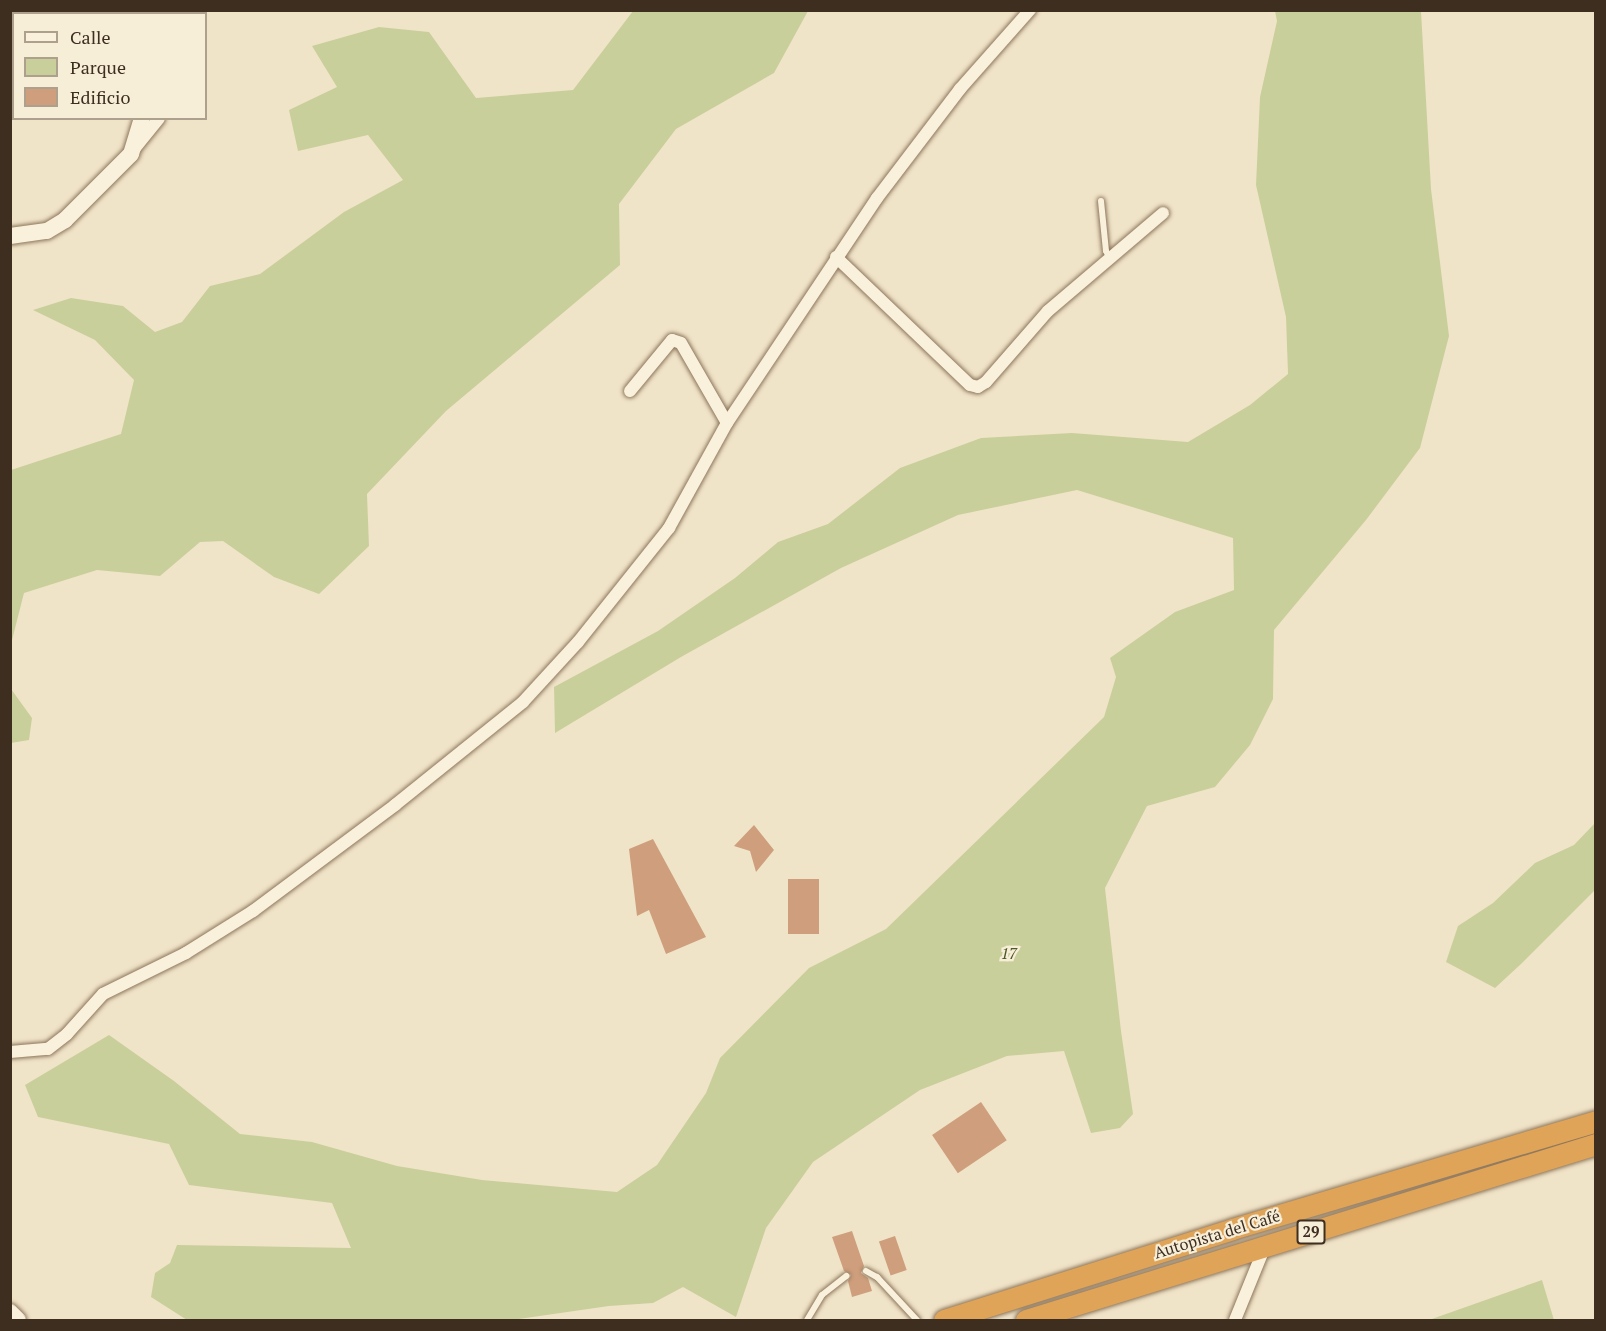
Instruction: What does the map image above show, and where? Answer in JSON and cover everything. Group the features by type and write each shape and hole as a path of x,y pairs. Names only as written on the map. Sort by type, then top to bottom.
{"highway":[{"name":"Autopista del Café","path":"944,1320 1221,1232 1596,1121"},
{"name":"Autopista del Café","path":"1026,1320 1071,1310 1265,1246 1590,1149"}],"street":[{"path":"10,1052 48,1049 67,1034 103,994 186,952 253,911 395,805 523,702 578,642 669,528 727,423 836,257 960,88 1030,10"},
{"path":"131,154 141,120"},
{"path":"10,236 47,231 65,220 131,154 157,120"},
{"path":"836,257 970,385 978,387 986,382 1048,311 1111,260 1163,213"},
{"path":"630,391 672,340 681,344 727,423"},
{"path":"1235,1320 1265,1246"},
{"path":"10,1312 18,1320"}],"lane":[{"path":"1101,201 1106,250 1111,260"},
{"path":"866,1271 877,1277 917,1320"},
{"path":"807,1320 822,1295 846,1276"}],"green space":[{"path":"633,11 808,11 774,73 676,129 619,204 620,265 446,411 367,494 369,546 319,594 274,577 223,541 200,542 160,576 97,570 24,593 11,644 11,470 121,434 134,380 95,340 33,310 71,298 123,306 155,332 182,322 210,286 260,274 344,212 403,180 368,135 298,151 289,110 337,87 312,46 379,27 429,32 476,98 573,90"},
{"name":"17","path":"1275,11 1421,11 1431,189 1449,336 1420,448 1366,520 1274,630 1273,699 1250,745 1215,787 1147,806 1105,888 1133,1114 1120,1128 1091,1133 1064,1051 1007,1056 920,1090 813,1162 766,1228 736,1317 683,1287 653,1303 609,1306 512,1320 187,1320 151,1297 155,1273 170,1263 177,1245 351,1248 332,1203 189,1185 169,1144 38,1117 25,1085 109,1035 174,1081 240,1134 312,1142 397,1166 482,1180 617,1192 657,1165 706,1093 720,1058 809,968 886,929 1104,717 1116,677 1110,658 1175,612 1234,590 1233,538 1077,490 958,515 841,568 681,657 555,733 554,687 658,631 735,578 778,542 828,524 900,468 981,438 1072,433 1188,442 1250,405 1288,374 1286,317 1256,185 1260,97 1277,21"},
{"path":"11,689 32,718 29,740 11,743"},
{"path":"1595,823 1595,890 1521,964 1495,988 1446,962 1458,926 1493,903 1535,863 1574,845"},
{"path":"1542,1280 1554,1320 1429,1320"}],"building":[{"path":"754,825 774,850 756,872 750,851 734,846"},
{"path":"653,839 706,937 666,954 649,910 637,916 629,849"},
{"path":"788,879 819,879 819,934 788,934"},
{"path":"981,1102 1007,1140 958,1173 932,1135"},
{"path":"852,1231 864,1266 861,1273 868,1278 872,1291 852,1297 848,1281 851,1275 844,1271 832,1237"},
{"path":"895,1236 907,1270 891,1276 879,1242"}]}
